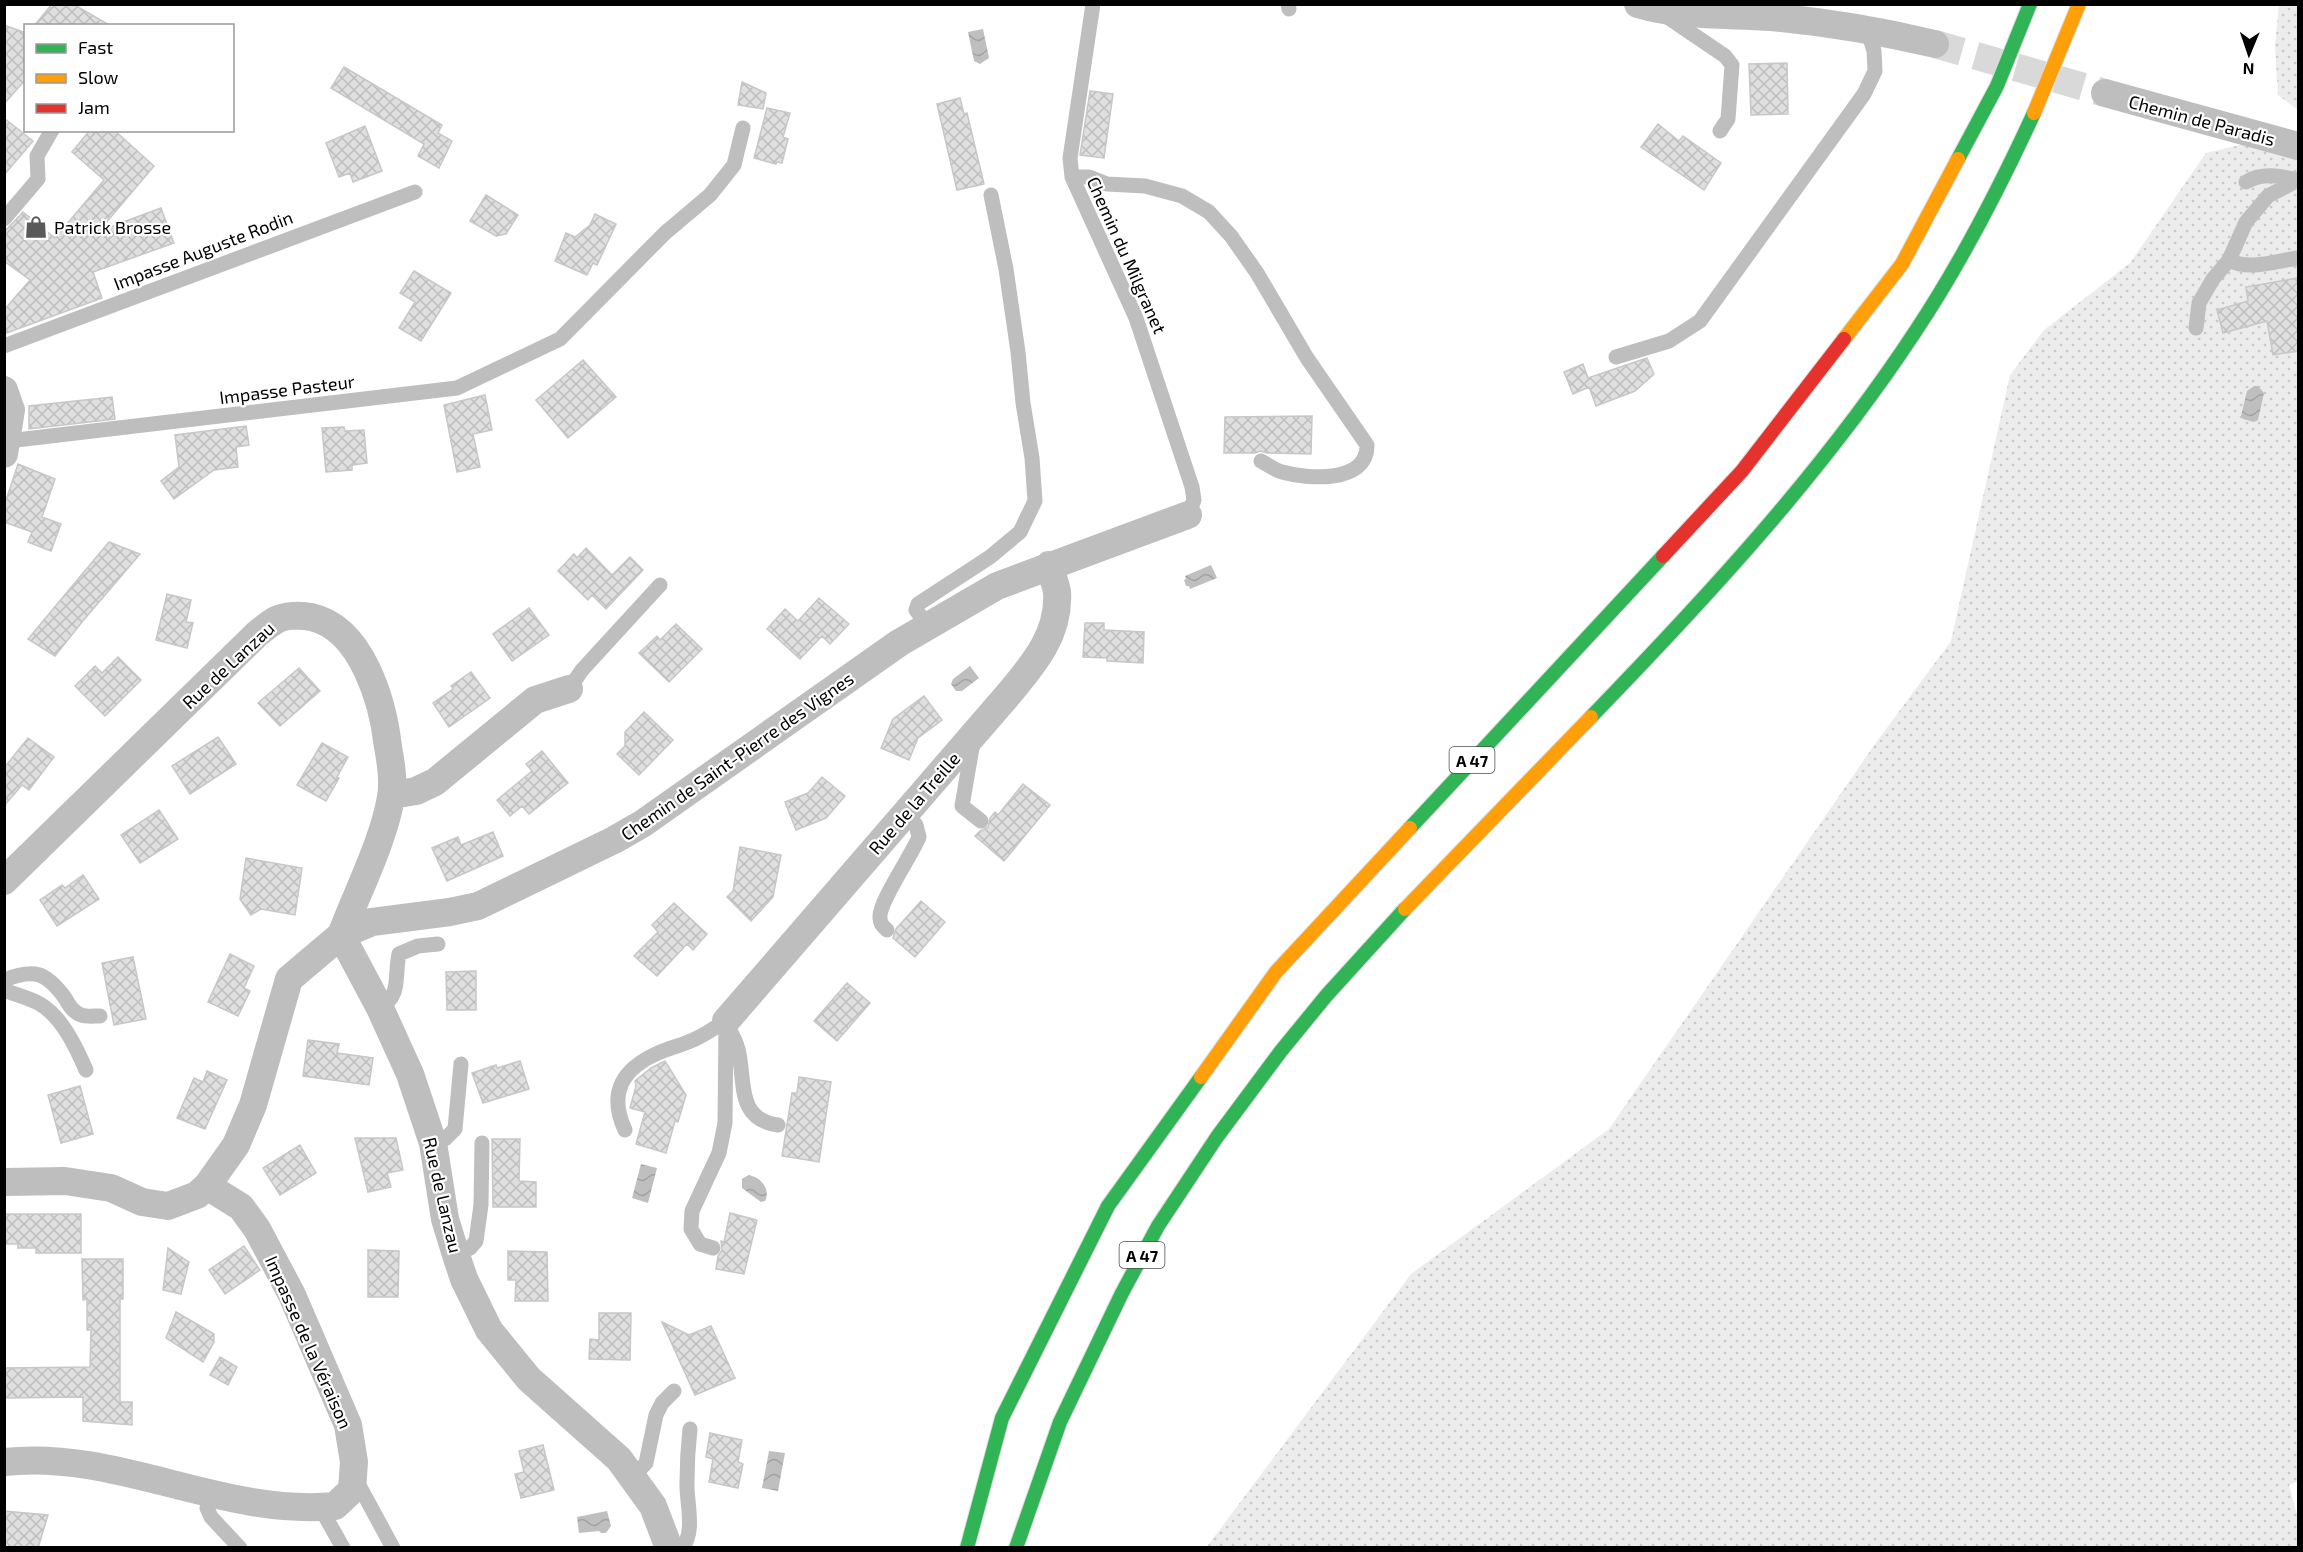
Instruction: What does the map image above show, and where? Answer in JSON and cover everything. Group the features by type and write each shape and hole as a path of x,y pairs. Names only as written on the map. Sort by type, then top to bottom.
{"highway":[{"name":"A 47","path":"967,1548 1002,1418 1108,1206 1276,972 1742,471 1902,264 1997,86 2030,4"},
{"name":"A 47","path":"1016,1548 1057,1428 1156,1230 1196,1167 1249,1094 1325,998 1415,897 1629,678 1779,512 1848,425 1899,356 1945,284 1991,203 2038,102 2079,4"}],"street":[{"path":"1647,7 1708,15 1768,17 1867,28 1935,44"},
{"name":"Chemin de Paradis","path":"2105,93 2298,146"},
{"path":"4,390 11,410 6,448"},
{"name":"Chemin de Saint-Pierre des Vignes","path":"4,1182 65,1181 111,1188 142,1202 168,1206 197,1195 207,1186 236,1145 253,1105 289,979 341,935 372,922 478,906 614,840 642,824 899,643 997,586 1188,514"},
{"name":"Rue de la Treille","path":"726,1021 975,734 1046,645 1056,620 1057,591 1049,565"},
{"name":"Rue de Lanzau","path":"4,880 257,634 277,619 302,615 324,620 344,634 366,666 385,723 392,795 385,821 341,935 380,1008 410,1074 433,1143 445,1219 456,1255 464,1278 489,1330 529,1379 619,1459 653,1506 669,1548"},
{"path":"392,795 416,791 435,782 535,700 569,689"},
{"name":"Impasse de la Véraison","path":"4,1462 35,1459 103,1469 155,1479 246,1502 297,1507 335,1506 352,1490 354,1462 348,1425 292,1295 257,1229 241,1207 207,1186"}],"lane":[{"name":"Chemin du Milgranet","path":"1093,4 1070,158 1072,177 1136,318 1192,487 1194,500 1188,514"},
{"path":"1647,7 1725,56 1732,65 1728,119 1720,131"},
{"path":"1616,357 1669,341 1700,321 1864,94 1875,71 1874,51 1867,28"},
{"name":"Impasse Pasteur","path":"6,448 458,388 560,339 665,233 710,195 734,165 743,128"},
{"path":"4,219 38,178 37,156 51,132"},
{"path":"2246,182 2254,177 2273,175 2298,180"},
{"path":"1072,177 1089,177 1107,184 1145,186 1182,196 1209,212 1232,236 1257,273 1307,358 1366,445 1367,456 1361,465 1349,472 1329,478 1280,472 1261,461"},
{"path":"2196,328 2199,303 2213,279 2229,260 2246,222 2268,196 2298,180"},
{"name":"Impasse Auguste Rodin","path":"4,345 415,192"},
{"path":"928,626 916,610 918,604 990,557 1020,532 1035,501 1032,458 1017,342 1006,269 991,195"},
{"path":"2229,260 2236,264 2249,265 2298,258"},
{"path":"569,689 582,670 660,585"},
{"path":"975,734 962,806 981,821"},
{"path":"887,930 882,925 879,916 919,837 916,825 906,812"},
{"path":"380,1008 389,1003 394,996 399,954 418,946 438,944"},
{"path":"4,980 24,972 40,974 56,985 74,1011 83,1016 100,1016"},
{"path":"4,990 41,1005 54,1017 76,1048 86,1070"},
{"path":"726,1021 738,1048 744,1095 753,1114 766,1124 778,1125"},
{"path":"625,1130 618,1116 617,1096 623,1077 638,1064 657,1053 693,1041 726,1021"},
{"path":"712,1248 700,1244 691,1229 692,1211 719,1153 725,1124 726,1021"},
{"path":"433,1143 445,1139 455,1129 461,1064"},
{"path":"456,1255 470,1248 476,1241 481,1205 482,1143"},
{"path":"632,1478 646,1463 656,1415 662,1403 674,1391"},
{"path":"682,1548 686,1544 689,1527 687,1485 690,1429"},
{"path":"353,1476 393,1548"},
{"path":"210,1494 207,1508 211,1517 240,1548"},
{"path":"320,1507 343,1548"}],"shaded area":[{"path":"2279,5 2298,5 2298,110 2278,95 2275,46"},
{"path":"2298,131 2298,1481 2289,1485 2298,1518 2298,1547 1206,1548 1411,1274 1609,1129 1875,744 1951,641 2010,375 2044,330 2130,263 2206,153"}],"water":[{"path":"983,29 989,58 980,64 974,61 968,32"},
{"path":"2258,386 2264,393 2258,420 2254,422 2243,419 2241,416 2247,391"},
{"path":"1211,565 1217,578 1190,589 1186,586 1185,576"},
{"path":"970,666 979,678 962,691 956,691 951,684 953,679"},
{"path":"641,1164 657,1168 648,1203 632,1198"},
{"path":"749,1175 766,1188 765,1201 761,1202 742,1188 742,1179"},
{"path":"769,1451 785,1453 778,1491 762,1488"},
{"path":"607,1511 611,1526 606,1533 599,1531 579,1533 577,1517"}],"building":[{"path":"52,4 73,4 108,24 36,24"},
{"path":"4,25 24,32 24,81 4,104"},
{"path":"1787,63 1788,114 1751,115 1749,64"},
{"path":"344,67 442,125 438,133 452,141 439,168 418,156 424,144 331,88"},
{"path":"742,82 766,93 763,109 738,105"},
{"path":"1090,91 1113,94 1104,158 1080,155"},
{"path":"960,98 964,114 967,113 984,184 957,190 937,104"},
{"path":"767,108 790,113 783,137 788,139 782,163 777,162 776,164 754,158"},
{"path":"4,118 33,141 4,175"},
{"path":"1658,124 1679,141 1683,136 1721,163 1704,190 1641,147"},
{"path":"365,126 382,171 353,182 350,173 339,177 326,143"},
{"path":"88,132 116,132 154,166 99,231 161,208 174,243 93,272 102,298 4,334 4,310 30,280 4,261 4,232 23,212 55,238 104,180 72,152"},
{"path":"486,195 518,215 506,234 496,236 470,221"},
{"path":"595,214 616,224 597,265 593,263 587,275 555,261 566,233 575,237 590,225"},
{"path":"414,271 451,293 421,341 399,328 415,302 400,293"},
{"path":"2298,278 2298,351 2273,355 2267,321 2223,333 2217,310 2248,301 2246,287"},
{"path":"1647,358 1654,374 1635,391 1596,406 1589,387 1573,394 1564,372 1583,364 1588,378"},
{"path":"583,360 616,397 568,438 536,400"},
{"path":"485,395 492,430 473,434 480,467 457,472 444,405"},
{"path":"112,397 115,419 29,429 29,406"},
{"path":"1312,416 1311,454 1260,451 1224,453 1225,417"},
{"path":"246,426 249,445 236,447 238,467 214,470 174,499 161,481 179,467 175,435"},
{"path":"344,427 345,431 364,430 367,463 352,465 352,470 326,472 322,428"},
{"path":"18,464 55,479 42,517 61,524 51,551 28,542 32,532 4,522 4,506"},
{"path":"109,542 140,554 55,656 28,639"},
{"path":"586,548 612,575 630,557 643,570 606,609 592,595 588,600 558,571 574,554 577,558"},
{"path":"167,594 191,600 186,622 193,623 187,648 156,640"},
{"path":"819,598 849,624 830,644 822,636 800,659 767,629 785,609 798,621"},
{"path":"529,608 549,635 512,661 493,634"},
{"path":"1085,623 1104,623 1104,630 1144,632 1143,663 1083,657"},
{"path":"676,624 702,649 669,682 639,653 657,636 660,640"},
{"path":"118,657 141,680 105,716 75,686 95,666 102,673"},
{"path":"299,668 320,691 280,726 258,703"},
{"path":"471,672 490,698 449,727 433,703"},
{"path":"924,696 942,720 918,738 909,760 881,748 893,719"},
{"path":"644,712 673,740 639,775 617,754 625,746 625,732"},
{"path":"218,737 236,764 190,794 172,766"},
{"path":"28,738 54,757 29,790 22,785 4,806 4,768"},
{"path":"322,743 348,757 326,801 297,785"},
{"path":"542,751 568,783 529,814 522,806 510,816 497,800 532,771 526,764"},
{"path":"822,777 845,796 826,818 796,830 785,802 808,793"},
{"path":"1023,784 1050,805 1004,861 975,836 988,827 990,818 995,812 998,815"},
{"path":"159,810 178,839 140,863 121,835"},
{"path":"493,832 503,856 447,881 432,848 458,837 461,845"},
{"path":"740,847 781,855 773,897 751,921 727,897 733,891"},
{"path":"246,858 302,868 295,915 261,909 251,915 240,899"},
{"path":"83,875 99,899 57,926 40,900 62,885 65,888"},
{"path":"921,901 945,922 915,957 893,938 896,929"},
{"path":"674,903 707,934 693,950 687,944 657,976 634,956 658,932 652,925"},
{"path":"230,954 254,966 244,988 250,991 238,1016 208,1002"},
{"path":"133,957 146,1019 114,1025 102,963"},
{"path":"476,971 476,1010 447,1010 446,972"},
{"path":"847,983 870,1003 837,1041 814,1021"},
{"path":"308,1040 339,1044 337,1053 373,1058 369,1085 303,1076"},
{"path":"520,1061 529,1089 483,1103 472,1073 496,1065 497,1068"},
{"path":"665,1061 686,1095 678,1122 675,1121 666,1153 636,1144 645,1112 630,1108 636,1086 635,1081 651,1068"},
{"path":"207,1071 227,1080 205,1129 177,1118 194,1078 203,1082"},
{"path":"799,1077 831,1082 819,1162 782,1156 792,1093 797,1093"},
{"path":"80,1086 93,1134 61,1143 48,1095"},
{"path":"355,1138 396,1138 403,1170 387,1173 391,1187 368,1192"},
{"path":"492,1139 520,1139 519,1181 536,1182 536,1207 493,1207"},
{"path":"300,1145 316,1173 280,1195 263,1168"},
{"path":"730,1213 757,1220 744,1274 716,1269 718,1256 722,1250 721,1241 724,1242"},
{"path":"4,1214 81,1214 81,1253 36,1253 36,1248 18,1248 18,1244 4,1244"},
{"path":"244,1246 260,1270 225,1294 209,1270"},
{"path":"168,1248 189,1262 181,1294 163,1290"},
{"path":"368,1250 399,1251 398,1297 368,1297"},
{"path":"508,1251 547,1252 548,1301 515,1301 516,1280 508,1280"},
{"path":"82,1259 123,1259 123,1299 120,1299 120,1402 132,1402 132,1425 83,1421 83,1397 4,1398 4,1368 90,1367 91,1330 87,1330 87,1299 83,1300"},
{"path":"176,1312 214,1334 214,1342 203,1362 166,1338"},
{"path":"599,1313 631,1313 630,1360 589,1359 590,1339 599,1340"},
{"path":"662,1322 689,1335 711,1326 735,1378 695,1395"},
{"path":"220,1357 237,1367 228,1385 210,1375"},
{"path":"710,1433 742,1440 738,1462 743,1464 738,1488 709,1482 713,1459 706,1457"},
{"path":"543,1445 554,1490 521,1498 515,1474 524,1472 519,1451"},
{"path":"4,1511 48,1515 38,1548 4,1548"}],"tunnel":[{"path":"1935,44 2105,93"}],"traffic: fast":[{"path":"1958,159 1997,86 2030,4"},
{"path":"1591,717 1678,626 1762,532 1803,484 1879,384 1932,306 1964,252 2034,113"},
{"path":"1410,828 1663,556"},
{"path":"1016,1548 1060,1422 1122,1293 1158,1226 1217,1137 1281,1051 1326,996 1405,909"},
{"path":"967,1548 1002,1418 1108,1206 1201,1077"}],"traffic: slow":[{"path":"2034,113 2079,4"},
{"path":"1844,339 1902,264 1958,159"},
{"path":"1405,909 1591,717"},
{"path":"1201,1077 1276,972 1410,828"}],"traffic: jam":[{"path":"1663,556 1742,471 1844,339"}],"place":[{"name":"Patrick Brosse","path":"36,227"}]}
